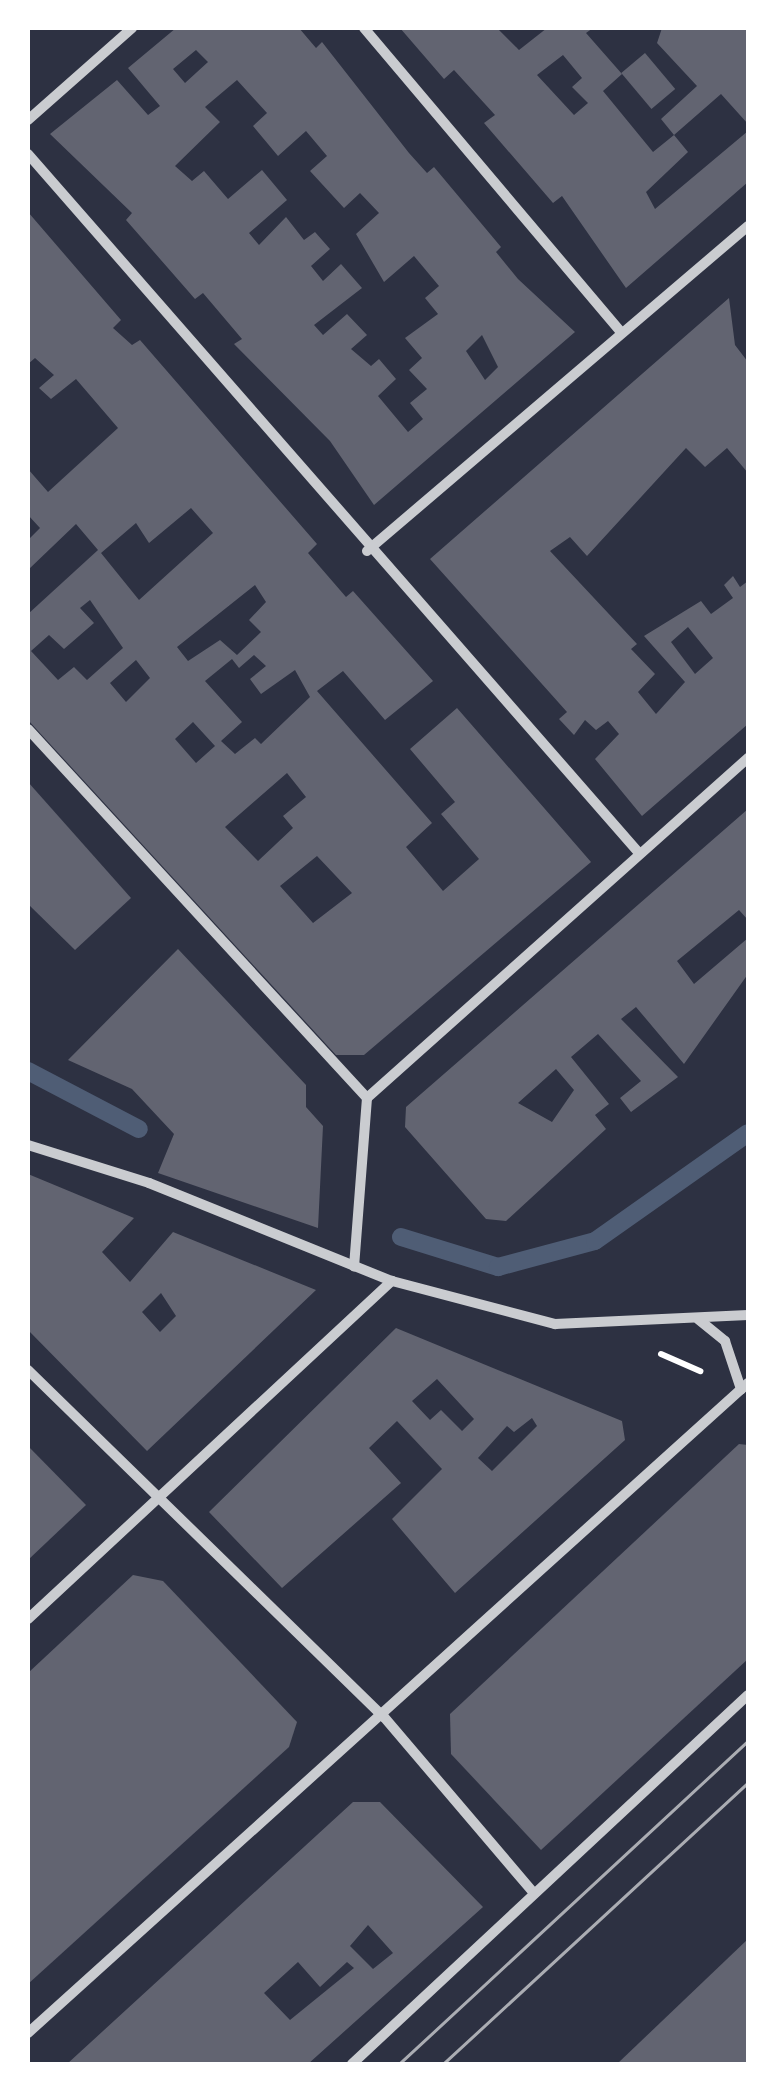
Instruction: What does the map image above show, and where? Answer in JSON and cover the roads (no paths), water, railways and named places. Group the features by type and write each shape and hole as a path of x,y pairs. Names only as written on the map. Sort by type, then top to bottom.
{"street":[{"path":"28,120 132,28"},
{"path":"364,28 622,333"},
{"path":"28,154 367,550 639,853"},
{"path":"367,550 748,226"},
{"path":"28,729 368,1098"},
{"path":"354,1267 368,1098 748,758"},
{"path":"28,1145 392,1282 555,1324 748,1316"},
{"path":"28,1619 392,1282"},
{"path":"28,2033 384,1717 745,1386 725,1340 698,1319"},
{"path":"28,1370 157,1500 384,1717 532,1891"},
{"path":"352,2064 532,1891 748,1695"}],"waterway":[{"path":"28,1071 139,1129"},
{"path":"401,1237 498,1267 595,1241 748,1133"}],"tram line":[{"path":"399,2064 748,1741"},
{"path":"443,2064 748,1783"}]}
